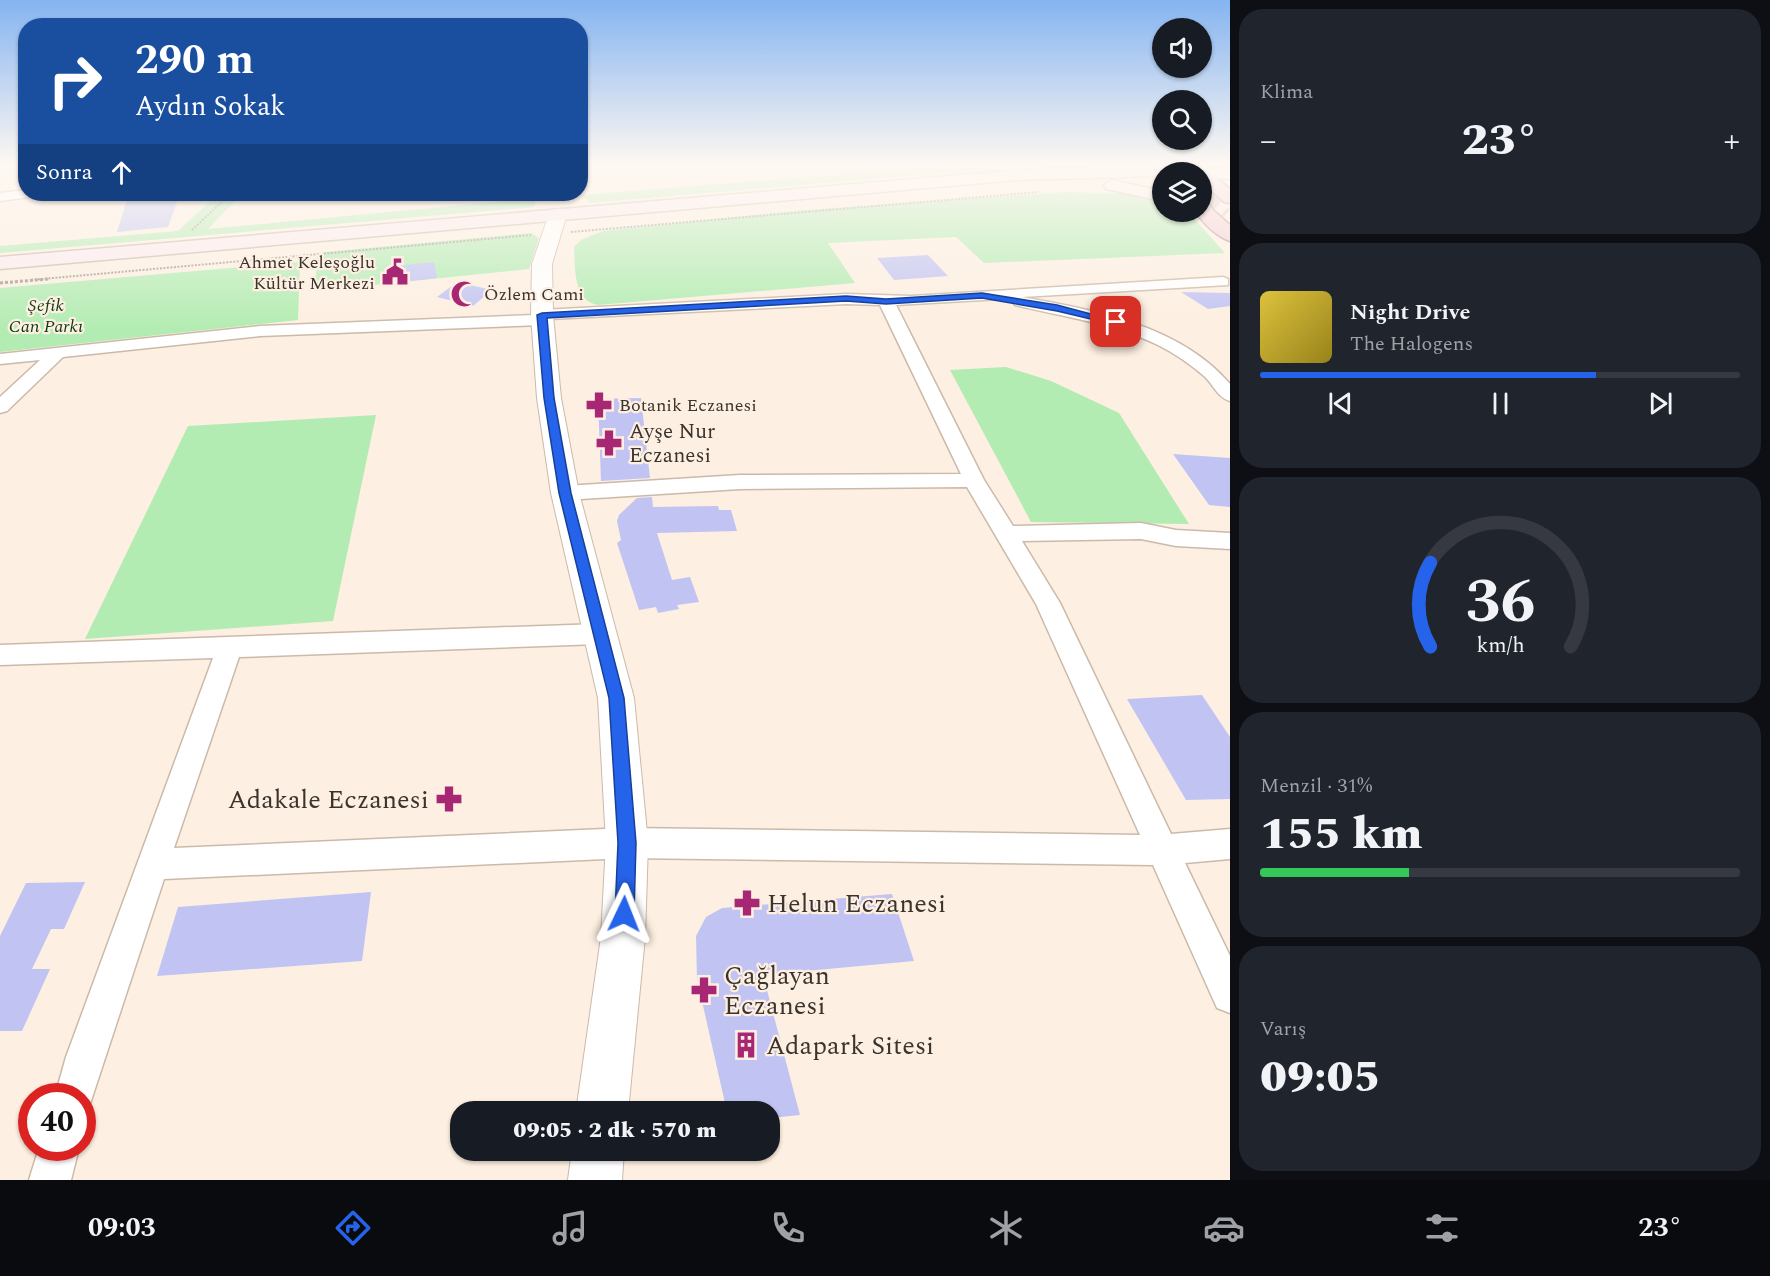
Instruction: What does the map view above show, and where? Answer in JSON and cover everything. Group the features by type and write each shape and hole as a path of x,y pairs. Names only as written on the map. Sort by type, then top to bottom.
{"highway":[{"path":"1216,219 1230,235"}],"main road":[{"path":"0,263 506,219"},
{"path":"0,272 514,219"}],"street":[{"path":"552,219 542,264 542,318 549,398 565,493 616,698 627,843 623,937 603,1101"},
{"path":"0,359 260,331 542,318 846,299 886,302 1223,282"},
{"path":"982,296 1057,308 1116,322 1172,346 1219,378 1230,395"},
{"path":"886,302 974,480 1048,603 1230,995"},
{"path":"0,407 59,352"},
{"path":"565,493 740,482 974,480"},
{"path":"1007,534 1141,531 1176,538 1230,541"},
{"path":"0,655 599,634"},
{"path":"78,1083 229,648"},
{"path":"153,864 627,843 1163,850 1230,844"},
{"path":"50,1180 55,1161"},
{"path":"595,1180 597,1161"}],"path":[{"path":"188,233 203,219"},
{"path":"0,283 520,219"}],"green space":[{"path":"191,219 218,219 208,229 313,219 394,219 0,253 0,246 178,231"},
{"path":"717,219 1152,219 1152,222 1197,222 1225,253 984,263 956,237 828,243 855,283 598,305 584,297 577,282 574,247 581,240 603,231"},
{"path":"531,233 539,238 529,269 315,291 317,254"},
{"name":"Şefik Can Parkı","path":"300,262 298,320 0,352 0,288"},
{"path":"1006,367 1051,381 1119,413 1189,524 1031,522 950,370"},
{"path":"376,415 333,621 85,639 188,426"}],"building":[{"path":"121,219 171,219 168,227 117,232"},
{"path":"928,255 948,276 894,280 877,258"},
{"path":"434,262 437,278 385,284 384,267"},
{"name":"Özlem Cami","path":"457,282 492,290 473,306 437,297"},
{"path":"1181,292 1230,293 1230,306 1208,309"},
{"path":"641,398 650,478 601,481 598,399"},
{"path":"1173,454 1230,458 1230,507 1209,505"},
{"path":"652,497 653,507 718,506 719,510 731,510 737,531 657,533 672,580 690,577 699,602 677,605 679,609 658,613 656,607 639,610 617,543 621,540 617,521 619,515 637,498"},
{"path":"1202,695 1230,737 1230,799 1186,800 1127,699"},
{"path":"85,882 64,929 51,929 32,969 50,969 22,1031 0,1031 0,936 26,883"},
{"path":"371,892 362,961 157,976 178,907"},
{"name":"Adapark Sitesi","path":"892,894 914,961 763,975 800,1115 780,1117 780,1101 725,1101 697,979 696,936 706,917 722,908"}],"place":[{"name":"Ahmet Keleşoğlu Kültür Merkezi","path":"395,272"},
{"name":"Özlem Cami","path":"464,294"},
{"name":"Botanik Eczanesi","path":"599,405"},
{"name":"Ayşe Nur Eczanesi","path":"609,443"},
{"name":"Adakale Eczanesi","path":"449,799"},
{"name":"Helun Eczanesi","path":"747,903"},
{"name":"Çağlayan Eczanesi","path":"704,990"},
{"name":"Adapark Sitesi","path":"746,1045"}],"route":[{"path":"624,914 627,843 616,698 565,493 549,398 542,315 846,299 886,302 982,296 1057,308 1116,322"}]}
